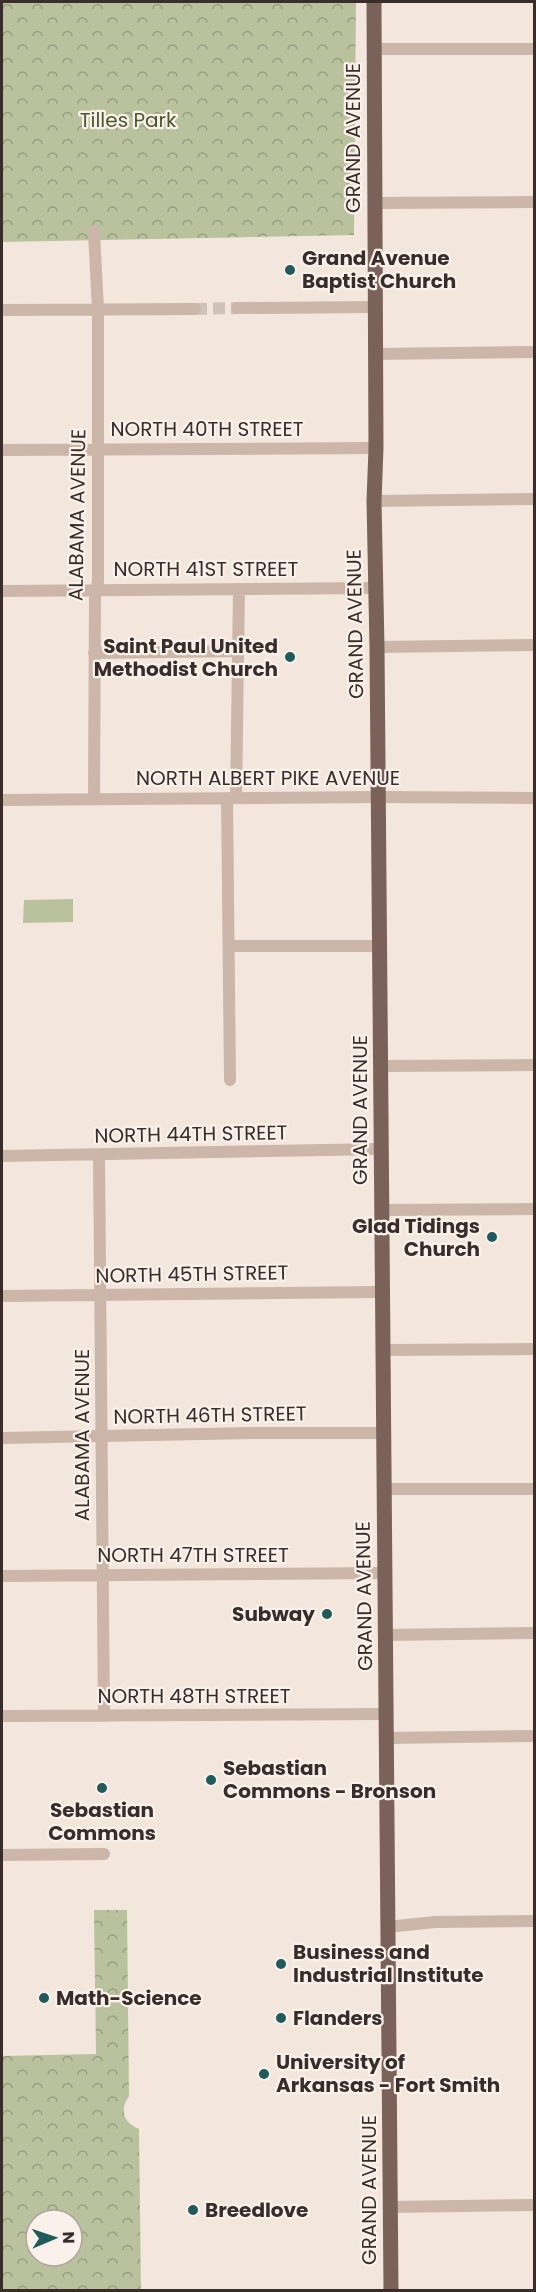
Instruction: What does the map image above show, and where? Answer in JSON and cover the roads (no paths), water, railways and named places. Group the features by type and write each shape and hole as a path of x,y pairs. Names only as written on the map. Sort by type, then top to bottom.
{"main road":[{"name":"GRAND AVENUE","path":"374,2 376,448 374,501 391,2290"}],"street":[{"path":"374,49 534,49"},
{"path":"374,203 534,202"},
{"name":"ALABAMA AVENUE","path":"94,232 98,309 98,581 94,653 94,799"},
{"path":"237,308 375,307"},
{"path":"2,310 195,309"},
{"path":"375,354 534,352"},
{"name":"NORTH 40TH STREET","path":"2,450 376,448"},
{"path":"374,501 534,499"},
{"name":"NORTH 41ST STREET","path":"2,591 375,588"},
{"path":"230,1080 231,798 239,651 239,589"},
{"path":"377,647 534,645"},
{"path":"94,653 239,651"},
{"name":"NORTH ALBERT PIKE AVENUE","path":"2,800 534,798"},
{"path":"229,946 379,946"},
{"path":"380,1066 534,1065"},
{"name":"NORTH 44TH STREET","path":"2,1156 381,1149"},
{"name":"ALABAMA AVENUE","path":"99,1155 104,1716"},
{"path":"382,1210 534,1209"},
{"name":"NORTH 45TH STREET","path":"2,1296 382,1292"},
{"path":"383,1350 534,1349"},
{"name":"NORTH 46TH STREET","path":"2,1438 384,1433"},
{"path":"384,1489 534,1489"},
{"name":"NORTH 47TH STREET","path":"2,1576 385,1573"},
{"path":"385,1635 534,1633"},
{"name":"NORTH 48TH STREET","path":"2,1716 386,1714"},
{"path":"386,1738 534,1736"},
{"path":"2,1855 104,1854"},
{"path":"387,1928 435,1922 534,1921"},
{"path":"390,2208 534,2205"}],"tunnel":[{"path":"195,309 237,308"}],"place":[{"name":"Grand Avenue Baptist Church","path":"290,270"},
{"name":"Saint Paul United Methodist Church","path":"290,657"},
{"name":"Glad Tidings Church","path":"492,1237"},
{"name":"Subway","path":"327,1614"},
{"name":"Sebastian Commons - Bronson","path":"211,1780"},
{"name":"Sebastian Commons","path":"102,1788"},
{"name":"Business and Industrial Institute","path":"281,1964"},
{"name":"Math-Science","path":"44,1998"},
{"name":"Flanders","path":"281,2018"},
{"name":"University of Arkansas - Fort Smith","path":"264,2074"},
{"name":"Breedlove","path":"193,2210"}],"park label":[{"name":"Tilles Park","path":"128,120"}]}
